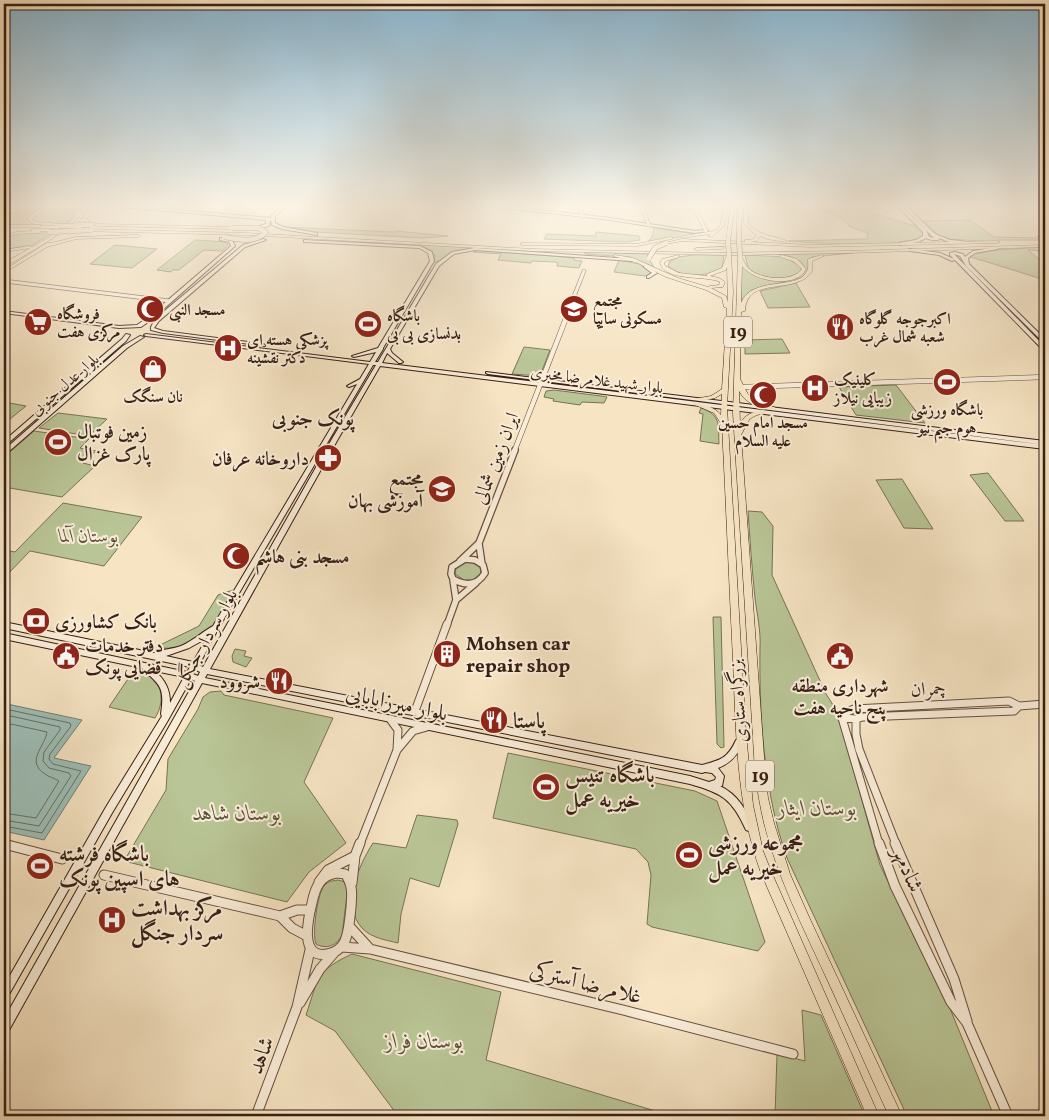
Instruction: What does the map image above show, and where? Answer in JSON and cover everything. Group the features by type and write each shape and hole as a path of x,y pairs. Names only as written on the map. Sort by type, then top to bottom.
{"highway":[{"path":"4,265 17,256"},
{"path":"4,272 29,256"},
{"path":"592,256 627,258 642,262 667,276 722,295 729,311"},
{"path":"650,256 649,258 653,264 667,276"},
{"path":"677,256 668,260 666,263 668,268 683,274 696,276 720,272 724,269 729,256"},
{"path":"677,256 664,260 662,263 663,267 679,275 717,278 723,282 721,286 717,287 695,285"},
{"name":"بزرگراه ستاری","path":"729,256 731,276 725,405 745,785 756,842 766,873 873,1116"},
{"path":"740,256 748,271 765,278 790,278 803,271 801,265 792,258 779,256"},
{"name":"بزرگراه ستاری","path":"740,256 736,406 760,771 766,816 780,863 798,907 896,1116"},
{"path":"739,317 746,296 764,288 803,278 810,271 809,262 815,257 823,256"},
{"path":"737,379 744,394 752,402 772,408"},
{"path":"698,402 713,397 726,389"},
{"path":"698,402 716,412 726,428"},
{"path":"738,443 745,418 752,414 763,412"}],"main road":[{"path":"4,313 119,328 138,326 221,256"},
{"path":"153,328 157,320 233,256"},
{"path":"431,256 432,261 430,264 437,265 448,256"},
{"path":"566,256 626,259 638,262 654,272 654,275 648,277"},
{"path":"945,256 961,266"},
{"path":"951,256 1045,349"},
{"path":"963,256 966,265 1045,341"},
{"path":"966,265 967,256"},
{"name":"بلوار سردار جنگل","path":"378,361 381,349 430,264"},
{"name":"بلوار سردار جنگل","path":"4,1028 370,374 388,350 437,265"},
{"path":"198,277 205,278"},
{"path":"91,325 128,334"},
{"name":"بلوار شهید غلامرضا مخبری","path":"138,326 153,328 163,332 540,382 698,402 772,408 1045,443"},
{"name":"بلوار عدل جنوبی","path":"4,444 138,326"},
{"name":"بلوار عدل جنوبی","path":"4,453 125,348 153,328"},
{"name":"بلوار شهید غلامرضا مخبری","path":"128,334 354,358"},
{"path":"381,349 354,358 370,374 402,364"},
{"path":"388,350 402,364"},
{"name":"بلوار سردار جنگل","path":"4,994 109,810 164,720 193,665 362,380 370,374"},
{"path":"348,386 362,380"},
{"name":"بلوار شهید غلامرضا مخبری","path":"736,406 763,412 1045,447"},
{"name":"بلوار میرزابابایی","path":"4,625 193,665 205,671 702,769"},
{"path":"144,654 162,654 179,650 195,642 216,627"},
{"name":"بلوار میرزابابایی","path":"4,636 188,675 200,680 690,780 720,789 732,798 744,814 756,842"},
{"path":"144,667 160,679 165,687 168,699 164,720"},
{"path":"702,769 728,760 737,750 741,734"},
{"path":"690,780 714,785 719,783 721,778 717,771 702,769"}],"street":[{"name":"ایران زمین شمالی","path":"460,560 479,543 584,271"},
{"path":"4,282 169,302"},
{"path":"742,387 1045,377"},
{"name":"ایران زمین شمالی","path":"479,543 482,564"},
{"path":"415,711 456,600 451,570 455,563 460,560 470,559 482,564 485,573 483,577 456,600"},
{"path":"453,579 466,584 476,583"},
{"name":"چمران","path":"842,718 847,712 854,709 880,707 1009,701 1019,706 1045,704"},
{"name":"چمران","path":"842,718 856,719 863,717 1014,711 1019,706"},
{"name":"شادمهر","path":"842,718 887,866 903,906 941,982 967,1024 1008,1116"},
{"path":"342,947 346,941 349,926 355,856 397,750 398,730 390,719"},
{"name":"شادمهر","path":"856,719 854,725 858,740 877,797 923,910 955,981 962,1000 967,1024"},
{"path":"397,750 413,732 427,727"},
{"path":"4,844 62,858"},
{"path":"334,953 320,955 310,950 307,936 310,910 318,883 325,873 355,856"},
{"path":"318,883 330,874 338,872 345,874 352,884"},
{"path":"104,875 280,916 292,928 307,936"},
{"path":"280,916 297,910 310,910"},
{"path":"349,926 370,949"},
{"name":"غلامرضا آسترکی","path":"342,947 370,949 623,1010 793,1054"},
{"name":"شاهد","path":"256,1116 298,1007 320,969 342,947"},
{"name":"شاهد","path":"298,1007 310,950"}],"green space":[{"path":"100,256 147,256 132,268 90,264"},
{"path":"174,256 196,256 179,270 171,272 157,270"},
{"path":"435,256 446,256 437,262 434,262"},
{"path":"500,256 553,256 574,258 574,260 582,261 579,268 557,266 558,263 555,262 532,261 531,263 498,260"},
{"path":"619,256 648,256 654,267 630,257"},
{"path":"724,256 722,269 702,275 687,275 668,266 670,261 679,257"},
{"path":"745,256 785,257 801,267 801,271 788,277 774,278 760,275 748,268"},
{"path":"789,256 820,256 812,257 808,261 808,271 803,277 752,290 741,302 741,264 746,270 763,278 783,280 792,279 806,270 797,259"},
{"path":"969,256 1036,256 1045,264 1045,280"},
{"path":"619,260 639,264 652,273 645,276 614,272"},
{"path":"796,283 810,307 768,308 760,291"},
{"path":"782,339 790,353 745,354 745,340"},
{"path":"524,347 550,350 540,376 512,374"},
{"path":"896,385 925,423 856,415 839,387"},
{"path":"554,390 607,397 604,403 582,402 580,405 553,401 554,399 544,397 546,391"},
{"path":"4,402 26,406 4,424"},
{"path":"701,408 713,414 718,422 719,444 700,441 703,414 699,413"},
{"path":"58,413 107,419 89,436 39,428"},
{"path":"34,431 89,439 80,448 96,451 83,463 95,466 62,497 4,487 4,457"},
{"path":"988,473 1024,521 1005,521 970,475"},
{"path":"902,479 933,529 904,528 876,480"},
{"name":"بوستان آلما","path":"63,503 142,517 104,566 30,551 4,578 4,550 15,552"},
{"name":"بوستان ایثار","path":"748,511 762,512 773,526 772,575 826,694 837,711 880,865 951,1011 994,1116 907,1116 787,858 773,808 764,754 760,635"},
{"path":"466,562 475,562 480,567 481,573 473,580 464,580 455,574 456,568"},
{"path":"233,590 218,619 207,632 193,641 178,647 156,647 199,626 218,595"},
{"path":"713,617 721,617 724,747 721,748 717,744"},
{"path":"235,649 246,651 244,656 252,658 246,667 233,662 232,656"},
{"path":"134,670 150,676 159,688 161,702 155,718 109,707"},
{"name":"بوستان شاهد","path":"221,691 224,695 333,718 304,782 346,843 309,872 287,902 124,861 166,790 168,759 198,709 203,697 210,692"},
{"name":"مجموعه ورزشی خیریه عمل","path":"508,753 695,791 717,801 765,942 758,951 652,927 647,924 651,875 648,862 636,849 493,818"},
{"path":"417,815 457,820 458,824 439,887 410,878 401,914 398,943 375,937 363,929 356,920 352,897 362,862 373,843 406,848"},
{"path":"338,880 345,882 348,887 342,935 331,946 324,947 316,944 315,939 319,897 326,884 330,881"},
{"name":"بوستان فراز","path":"352,954 501,992 486,1060 672,1116 398,1116 335,1031 306,1015 316,985 324,972"},
{"path":"802,1010 821,1015 865,1116 775,1116 777,1054 805,1061"}],"water":[{"path":"7,704 82,720 54,758 91,766 44,840 4,831 4,708"}],"place":[{"name":"مسجد النبی","path":"150,309"},
{"name":"مجتمع مسکونی سایپا","path":"574,309"},
{"name":"فروشگاه مرکزی هفت","path":"38,322"},
{"name":"باشگاه بدنسازی بی بی","path":"368,324"},
{"name":"اکبرجوجه گلوگاه شعبه شمال غرب","path":"840,327"},
{"name":"پزشکی هسته ای دکتر نقشینه","path":"228,348"},
{"name":"نان سنگک","path":"153,369"},
{"name":"باشگاه ورزشی هوم جیم نیو","path":"947,382"},
{"name":"کلینیک زیبایی نیلاز","path":"815,388"},
{"name":"مسجد امام حسین علیه السلام","path":"763,395"},
{"name":"زمین فوتبال پارک غزال","path":"58,442"},
{"name":"داروخانه عرفان","path":"328,458"},
{"name":"مجتمع آموزشی بهان","path":"442,489"},
{"name":"مسجد بنی هاشم","path":"236,556"},
{"name":"بانک کشاورزی","path":"36,621"},
{"name":"Mohsen car repair shop","path":"447,654"},
{"name":"دفتر خدمات قضایی پونک","path":"66,656"},
{"name":"شهرداری منطقه پنج ناحیه هفت","path":"840,656"},
{"name":"شروود","path":"279,681"},
{"name":"پاستا","path":"494,720"},
{"name":"باشگاه تنیس خیریه عمل","path":"546,787"},
{"name":"مجموعه ورزشی خیریه عمل","path":"689,855"},
{"name":"باشگاه فرشته های اسپین پونک","path":"40,866"},
{"name":"مرکز بهداشت سردار جنگل","path":"112,920"}],"district":[{"name":"پونک جنوبی","path":"313,418"}]}
